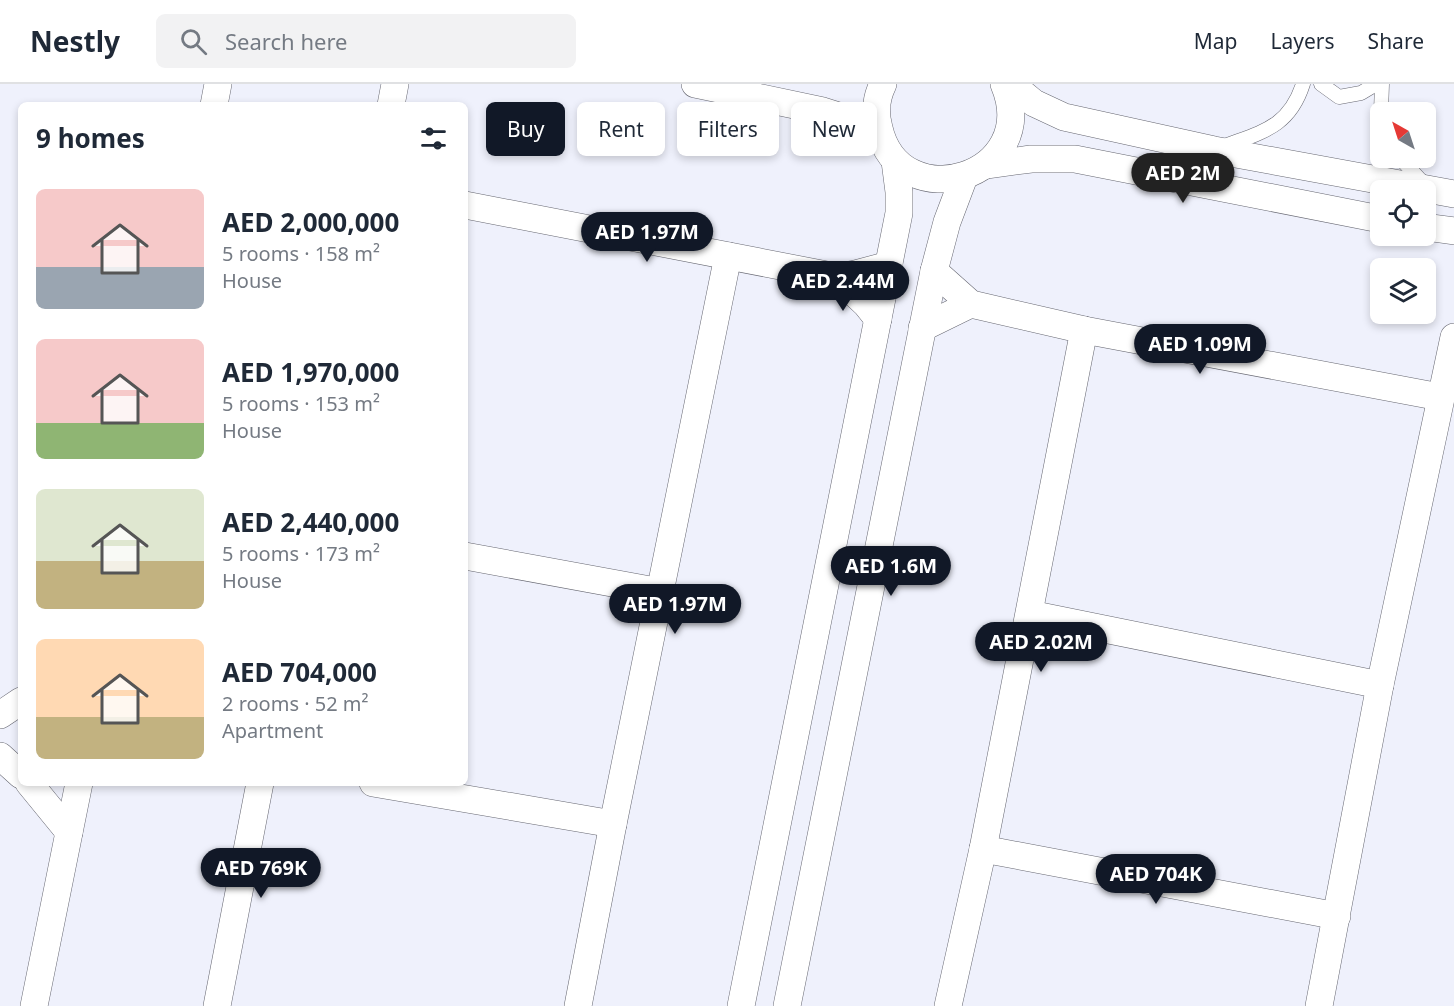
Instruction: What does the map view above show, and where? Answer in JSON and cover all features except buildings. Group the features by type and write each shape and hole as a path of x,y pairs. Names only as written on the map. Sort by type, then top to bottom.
{"street":[{"path":"215,102 218,84"},
{"path":"392,102 395,84"},
{"path":"695,84 842,117 888,150 916,175 924,177 940,180 1031,159 1075,159 1370,217"},
{"path":"741,1006 899,213 899,192 876,116 879,91 883,84"},
{"path":"787,1006 934,271 947,222 975,171 1002,146 1010,123 1010,98 1004,84"},
{"path":"1011,84 1034,103 1064,117 1214,150 1442,192"},
{"path":"468,206 837,277 889,265"},
{"path":"578,1006 728,256"},
{"path":"934,271 971,304 1084,330 1440,397"},
{"path":"837,277 866,304 878,319"},
{"path":"922,328 971,304"},
{"path":"948,1006 983,849 1084,330"},
{"path":"1319,1006 1380,685 1454,337"},
{"path":"468,557 661,592"},
{"path":"1030,614 1380,685"},
{"path":"0,715 18,703"},
{"path":"0,756 18,772"},
{"path":"31,786 69,832"},
{"path":"34,1006 78,786"},
{"path":"217,1006 259,786"},
{"path":"391,786 613,824"},
{"path":"983,849 1337,916"}],"lane":[{"path":"1214,150 1261,132 1282,121 1297,101 1303,84"},
{"path":"1322,84 1339,97 1361,93 1376,84"},
{"path":"1381,102 1382,84"},
{"path":"1412,168 1442,192"}]}
